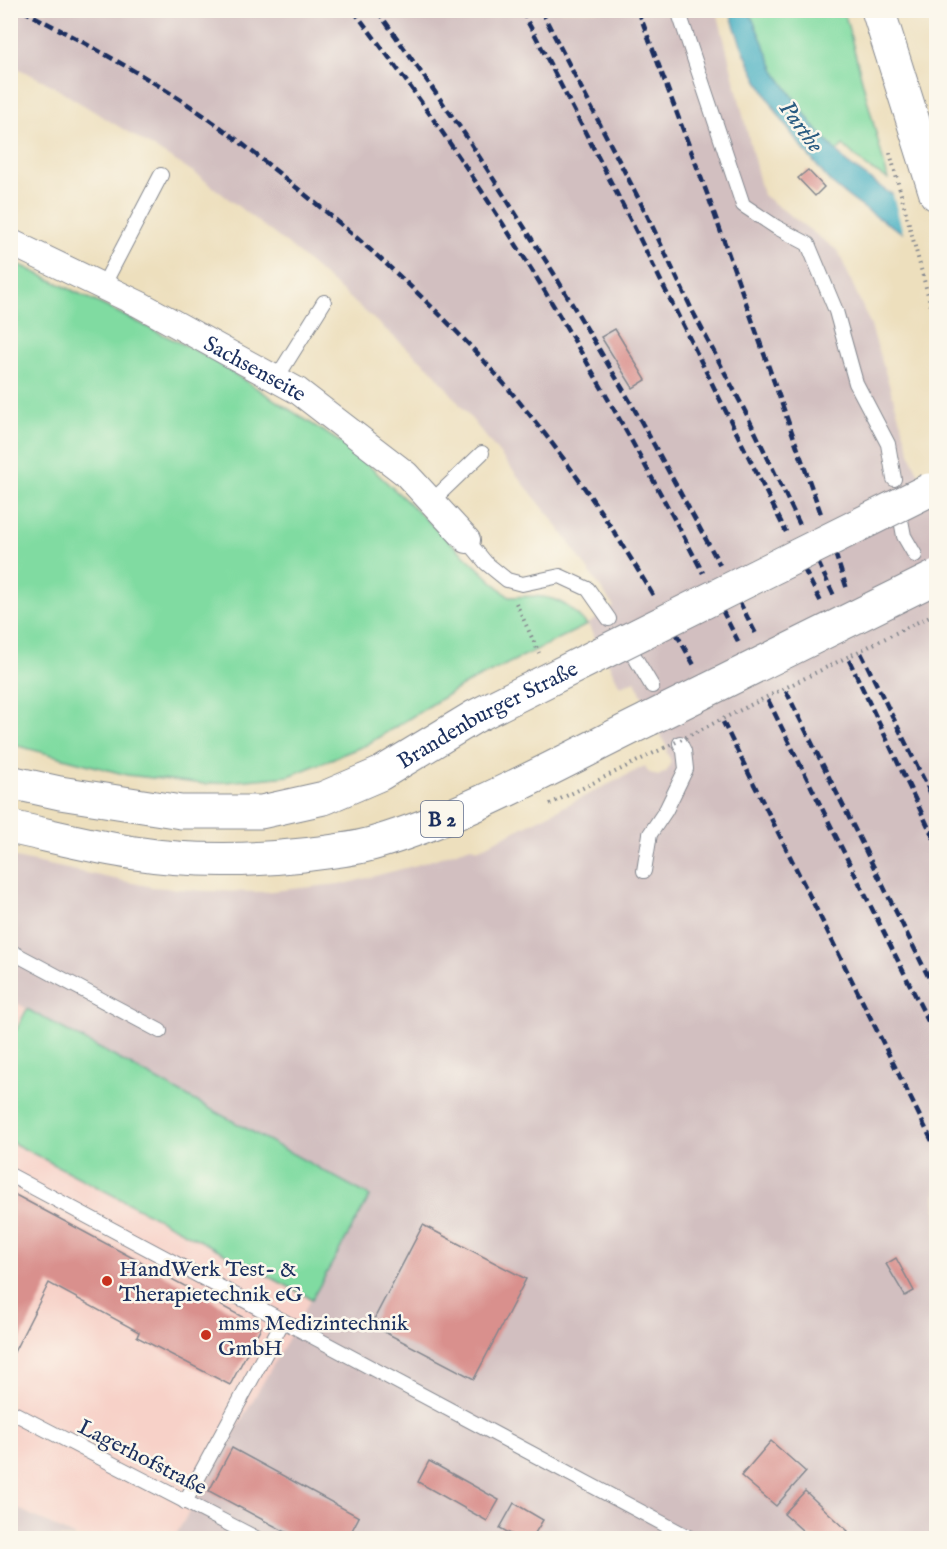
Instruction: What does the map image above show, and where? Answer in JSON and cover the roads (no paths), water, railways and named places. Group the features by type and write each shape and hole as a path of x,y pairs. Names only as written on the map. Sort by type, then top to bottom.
{"main road":[{"path":"878,10 936,194"},
{"name":"Brandenburger Straße","path":"10,782 60,793 181,812 261,812 324,798 380,774 474,717 933,488"},
{"name":"B 2","path":"10,827 136,853 230,860 323,853 373,843 440,820 509,789 649,719 926,566"}],"street":[{"name":"Sachsenseite","path":"10,242 139,303 298,391 406,474 467,540"}],"lane":[{"path":"678,10 743,205 776,227 808,244 836,311 856,383 888,444 894,479"},
{"path":"103,286 161,174"},
{"path":"276,379 324,302"},
{"path":"432,501 482,453"},
{"path":"901,520 904,536 926,566"},
{"path":"467,540 486,563 507,580 522,584 560,576 588,589 609,619"},
{"path":"633,654 652,686"},
{"path":"644,871 650,834 666,810 686,769 684,751 680,743"},
{"path":"10,951 160,1031"},
{"path":"10,1175 690,1539"},
{"path":"185,1502 283,1321"},
{"name":"Lagerhofstraße","path":"10,1411 256,1539"}],"water":[{"name":"Parthe","path":"730,11 749,11 776,73 814,127 846,162 888,192 926,209 919,242 864,208 832,184 824,175 787,128 764,91 744,52"}],"railway":[{"path":"22,10 139,74 206,117 313,201 395,272 483,360 537,424 587,491 654,597"},
{"path":"353,10 451,144 540,284 624,427 703,573"},
{"path":"377,10 464,133 553,272 631,403 720,565"},
{"path":"521,10 631,221 786,532"},
{"path":"541,10 647,215 800,525"},
{"path":"638,10 708,196 821,514"},
{"path":"835,553 847,589"},
{"path":"818,562 834,596"},
{"path":"804,569 821,602"},
{"path":"739,601 756,634"},
{"path":"722,610 739,643"},
{"path":"676,633 694,665"},
{"path":"861,653 936,804"},
{"path":"849,660 936,843"},
{"path":"786,691 936,992"},
{"path":"768,700 936,1037"},
{"path":"723,722 936,1149"}],"place":[{"name":"HandWerk Test- & Therapietechnik eG","path":"107,1281"},
{"name":"mms Medizintechnik GmbH","path":"206,1335"}]}
